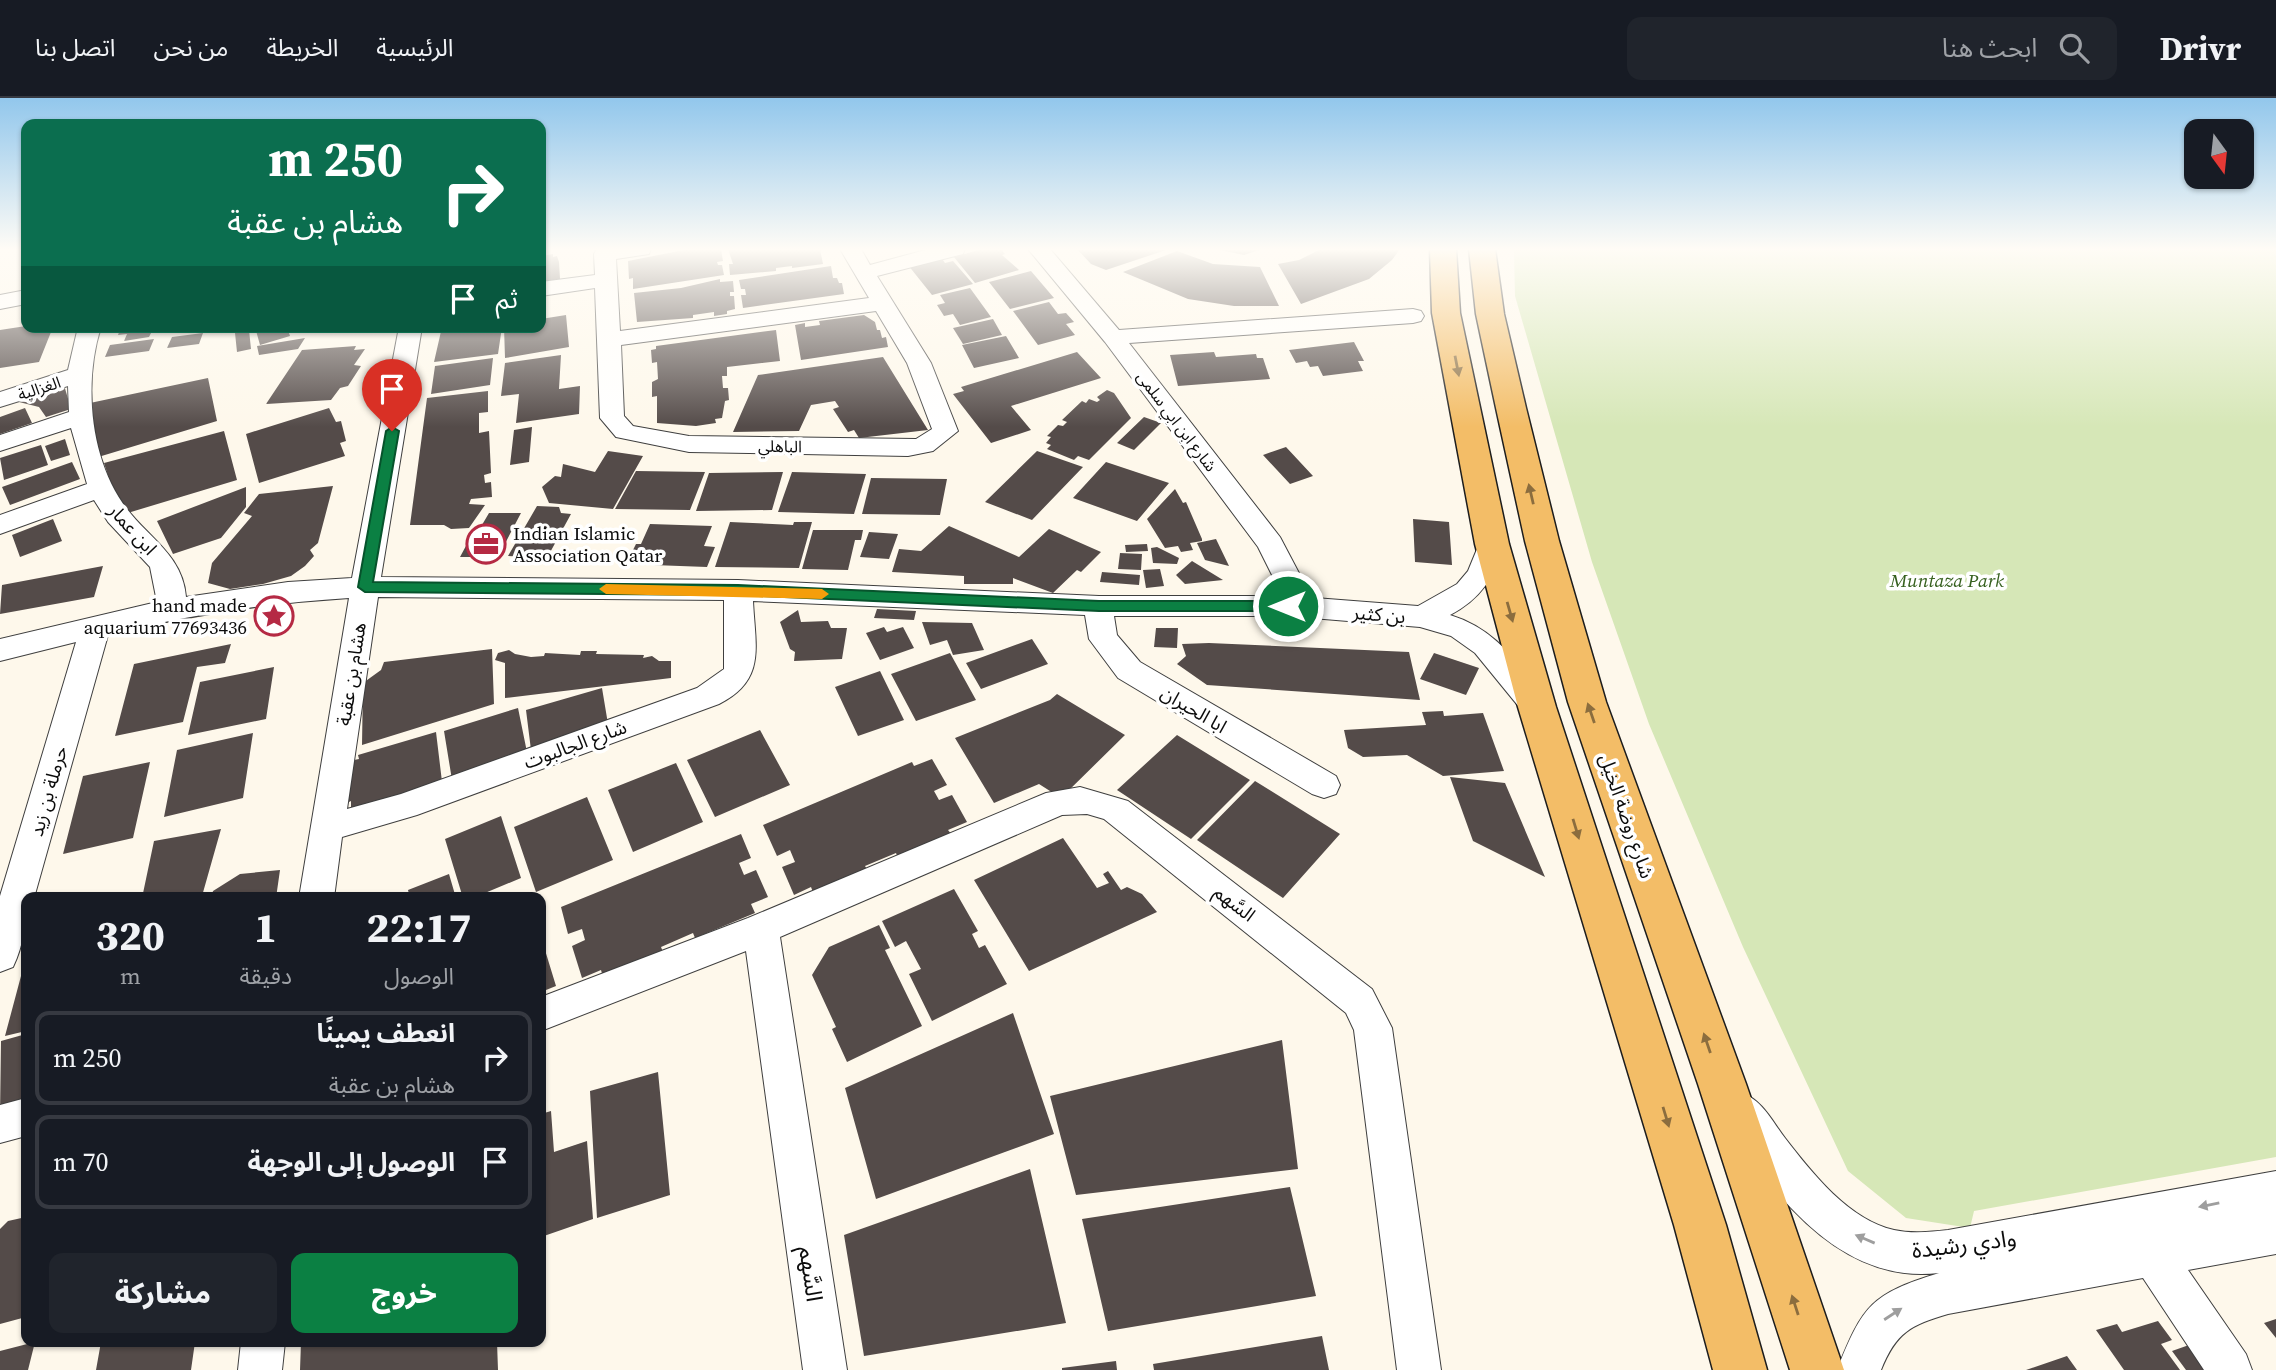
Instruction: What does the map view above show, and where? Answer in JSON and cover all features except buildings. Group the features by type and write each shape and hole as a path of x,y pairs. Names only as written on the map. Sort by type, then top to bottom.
{"main road":[{"path":"1447,308 1492,544 1537,707 1696,1212 1740,1370"},
{"name":"شارع روضة الخيل","path":"1489,308 1542,541 1587,702 1722,1084 1817,1370"}],"street":[{"name":"الباهلي","path":"606,308 612,418 625,432 689,444 908,448 924,445 945,431 919,363 887,308"},
{"path":"608,340 844,308"},
{"name":"شارع ابن ابي سلمى","path":"1089,308 1278,556 1286,575 1288,606"},
{"path":"1113,337 1413,316"},
{"name":"ابن عمار","path":"87,333 82,345 78,375 85,443 100,488 116,515 160,558 172,595 172,609"},
{"name":"هشام بن عقبة","path":"317,892 365,587 410,333"},
{"name":"الغزالية","path":"0,400 78,375"},
{"path":"0,443 82,416"},
{"path":"0,525 100,488"},
{"name":"بن كثير","path":"1421,617 1453,602 1477,581 1492,544"},
{"name":"بن كثير","path":"0,650 172,609 288,592 365,587 738,590 1099,606 1288,606 1421,617 1461,629 1485,645 1537,707"},
{"name":"شارع الجالبوت","path":"326,828 405,806 708,696 728,686 739,671 741,663 738,590"},
{"name":"ابا الحيران","path":"1099,606 1100,628 1104,639 1110,650 1129,670 1324,785"},
{"name":"حرملة بن زيد","path":"0,956 96,626"},
{"name":"السَّهم","path":"546,1012 761,929 1058,802 1078,798 1116,810 1348,990 1367,1014 1373,1028 1419,1370"},
{"name":"السَّهم","path":"761,929 825,1370"},
{"name":"وادي رشيدة","path":"1722,1084 1780,1165 1821,1210 1855,1234 1893,1251 1931,1252 2129,1220 2276,1192"},
{"path":"0,1124 21,1118"},
{"path":"2129,1220 2230,1370"},
{"name":"وادي رشيدة","path":"1859,1370 1873,1333 1889,1314 1916,1302 1948,1292 2276,1233"},
{"path":"260,1370 262,1347"}],"green space":[{"name":"Muntaza Park","path":"1519,308 2276,308 2276,1157 1974,1211 1970,1228 1906,1218 1848,1171 1743,947 1649,724 1592,562"}],"slow traffic":[{"path":"606,589 822,594"}],"place":[{"name":"Indian Islamic Association Qatar","path":"486,544"},
{"name":"hand made aquarium 77693436","path":"274,616"}],"route":[{"path":"392,431 365,587 738,590 1099,606 1288,606"}]}
